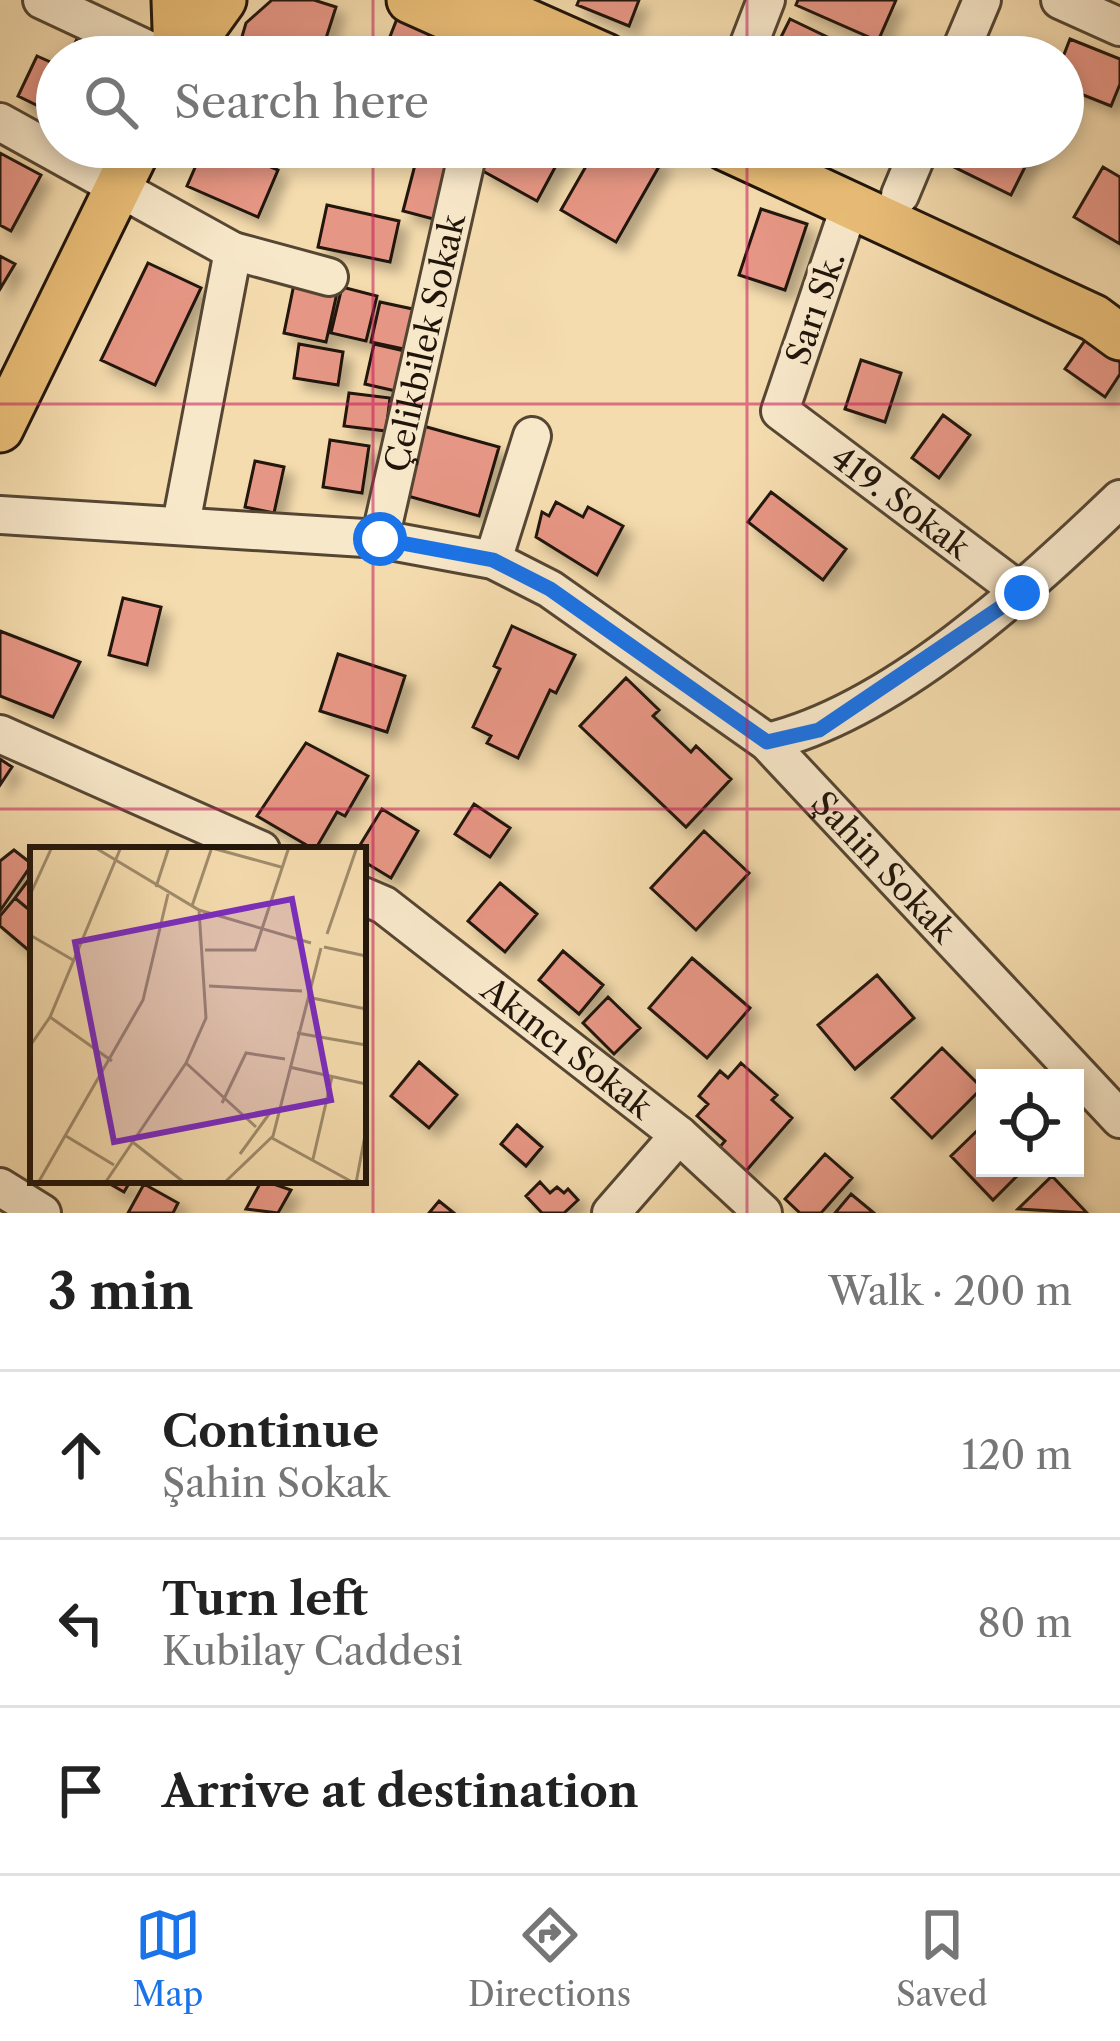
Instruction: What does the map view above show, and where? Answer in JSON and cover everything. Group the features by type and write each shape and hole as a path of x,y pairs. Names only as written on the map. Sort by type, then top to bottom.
{"main road":[{"path":"176,0 178,36"},
{"path":"196,36 224,0"},
{"path":"410,0 525,36"},
{"path":"477,0 525,36"},
{"path":"0,429 128,168"},
{"path":"769,168 1094,318 1120,337"},
{"path":"840,168 1120,301"}],"street":[{"path":"42,0 119,36"},
{"path":"752,36 766,0"},
{"path":"967,36 982,0"},
{"path":"1060,0 1120,27"},
{"path":"0,122 36,134"},
{"path":"131,168 233,251 328,277"},
{"name":"Çelikbilek Sokak","path":"380,539 464,168"},
{"path":"899,195 911,168"},
{"name":"Sarı Sk.","path":"780,411 850,206"},
{"path":"181,524 233,251"},
{"name":"419. Sokak","path":"780,411 1022,593"},
{"path":"493,560 532,436"},
{"path":"767,742 819,730 1022,593 1120,499"},
{"name":"Şahin Sokak","path":"0,515 380,539 493,560 550,589 767,742 1120,1119"},
{"path":"0,734 254,847"},
{"name":"Akıncı Sokak","path":"366,897 384,905 680,1135 764,1213"},
{"path":"611,1213 680,1135"},
{"path":"0,1187 42,1213"}],"building":[{"path":"272,0 314,0 336,7 327,36 242,36 246,23"},
{"path":"579,0 639,0 629,26 577,5"},
{"path":"798,0 896,0 880,36 867,36 796,5"},
{"path":"402,6 444,23 439,36 390,36"},
{"path":"790,19 825,36 782,36"},
{"path":"1084,45 1120,59 1120,84 1111,106 1084,95"},
{"path":"36,58 36,105 18,96"},
{"path":"0,153 41,175 11,231 0,225"},
{"path":"1103,167 1120,177 1120,244 1074,217"},
{"path":"195,168 278,170 258,217 187,186"},
{"path":"414,168 450,168 437,220 403,211"},
{"path":"482,168 555,168 537,201"},
{"path":"585,168 658,168 616,242 561,210"},
{"path":"956,168 1024,168 1011,195"},
{"path":"327,205 399,221 390,262 318,247"},
{"path":"761,209 807,224 785,290 739,275"},
{"path":"0,256 15,264 0,289"},
{"path":"148,263 201,288 155,385 101,360"},
{"path":"294,284 337,293 326,342 284,333"},
{"path":"342,287 377,296 366,341 331,333"},
{"path":"380,302 422,311 413,351 371,342"},
{"path":"1086,339 1120,362 1120,374 1105,397 1065,369"},
{"path":"299,344 343,352 338,385 294,378"},
{"path":"374,344 409,352 400,392 365,384"},
{"path":"861,360 901,373 885,422 845,409"},
{"path":"349,393 390,398 386,431 344,426"},
{"path":"943,415 970,435 939,478 912,458"},
{"path":"416,424 499,447 479,516 397,493"},
{"path":"330,440 369,446 362,493 323,487"},
{"path":"255,461 284,467 274,513 245,507"},
{"path":"771,492 846,549 823,580 748,522"},
{"path":"556,502 583,517 588,507 623,526 597,575 536,537 542,512 549,516"},
{"path":"123,598 161,607 147,665 109,655"},
{"path":"512,626 575,655 556,693 550,690 518,758 487,743 491,736 473,727 500,669 494,666"},
{"path":"0,631 80,662 53,717 0,696"},
{"path":"338,654 405,676 387,732 320,711"},
{"path":"626,678 659,710 653,716 691,752 696,746 731,779 686,827 580,726"},
{"path":"306,743 368,776 345,816 337,812 317,847 257,816"},
{"path":"0,759 12,767 0,785"},
{"path":"474,804 510,828 490,857 455,834"},
{"path":"382,809 418,831 391,878 366,863 366,847 359,847"},
{"path":"704,831 749,873 696,930 651,888"},
{"path":"14,850 30,867 0,911 0,861"},
{"path":"27,882 30,884 30,910 15,898"},
{"path":"500,883 537,914 505,952 468,921"},
{"path":"15,898 30,910 30,951 0,926 0,916"},
{"path":"563,951 603,985 579,1014 539,980"},
{"path":"692,958 750,1008 707,1058 649,1008"},
{"path":"877,975 914,1018 855,1069 818,1025"},
{"path":"608,997 640,1028 614,1054 583,1023"},
{"path":"942,1048 976,1082 976,1094 932,1138 892,1098"},
{"path":"419,1062 457,1095 429,1128 391,1096"},
{"path":"741,1063 777,1095 772,1100 792,1118 746,1171 719,1148 725,1141 697,1116 708,1104 699,1096 720,1071 728,1078"},
{"path":"517,1125 542,1147 526,1166 501,1144"},
{"path":"976,1132 976,1177 1016,1177 993,1200 951,1156"},
{"path":"825,1154 852,1178 821,1213 800,1213 785,1199"},
{"path":"1053,1177 1087,1213 1018,1209"},
{"path":"540,1182 550,1193 557,1187 564,1193 568,1189 578,1200 564,1213 542,1213 526,1196"},
{"path":"108,1183 129,1183 124,1192"},
{"path":"260,1183 291,1190 278,1213 246,1209"},
{"path":"144,1184 178,1203 173,1213 128,1213"},
{"path":"851,1194 874,1213 835,1213"},
{"path":"439,1201 454,1213 429,1213"}],"route":[{"path":"380,539 493,560 550,589 767,742 819,730 1022,593"}]}
